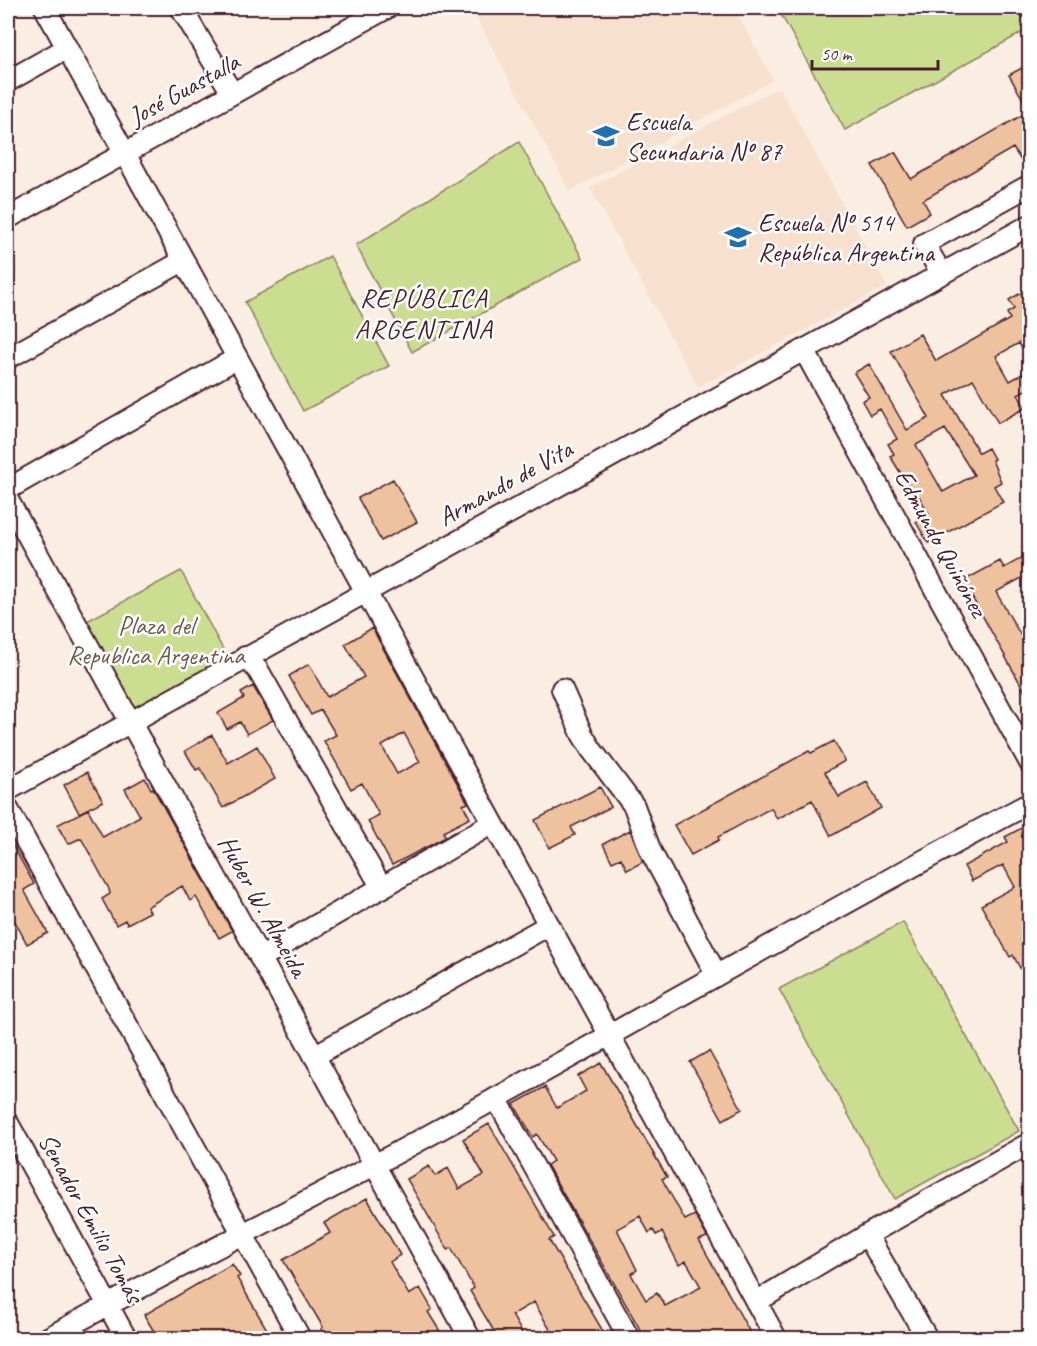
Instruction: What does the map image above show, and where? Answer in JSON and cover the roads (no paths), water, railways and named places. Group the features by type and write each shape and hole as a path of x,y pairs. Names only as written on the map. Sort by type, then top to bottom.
{"street":[{"path":"45,8 776,1338"},
{"path":"181,8 232,93"},
{"name":"José Guastalla","path":"8,218 387,8"},
{"path":"8,81 67,48"},
{"path":"942,274 924,244 1029,185"},
{"name":"Armando de Vita","path":"8,790 1029,225"},
{"path":"8,358 183,261"},
{"name":"Edmundo Quiñónez","path":"804,350 1029,763"},
{"path":"8,489 237,358"},
{"name":"Huber W. Almeida","path":"8,500 470,1338"},
{"path":"245,657 258,670 382,888"},
{"path":"562,689 591,749 634,806 651,852 716,974"},
{"path":"48,1338 108,1304 374,1165 1029,803"},
{"path":"8,809 300,1338"},
{"path":"260,958 493,823"},
{"path":"314,1056 549,925"},
{"path":"495,1098 629,1338"},
{"name":"Senador Emilio Tomás","path":"8,1123 126,1338"},
{"path":"756,1302 867,1235 1029,1143"},
{"path":"867,1235 927,1338"}],"place":[{"name":"Escuela Secundaria Nº 87","path":"606,136"},
{"name":"Escuela Nº 514 República Argentina","path":"738,237"}],"district":[{"name":"REPÚBLICA ARGENTINA","path":"424,314"}],"park label":[{"name":"Plaza del Republica Argentina","path":"156,640"}]}
